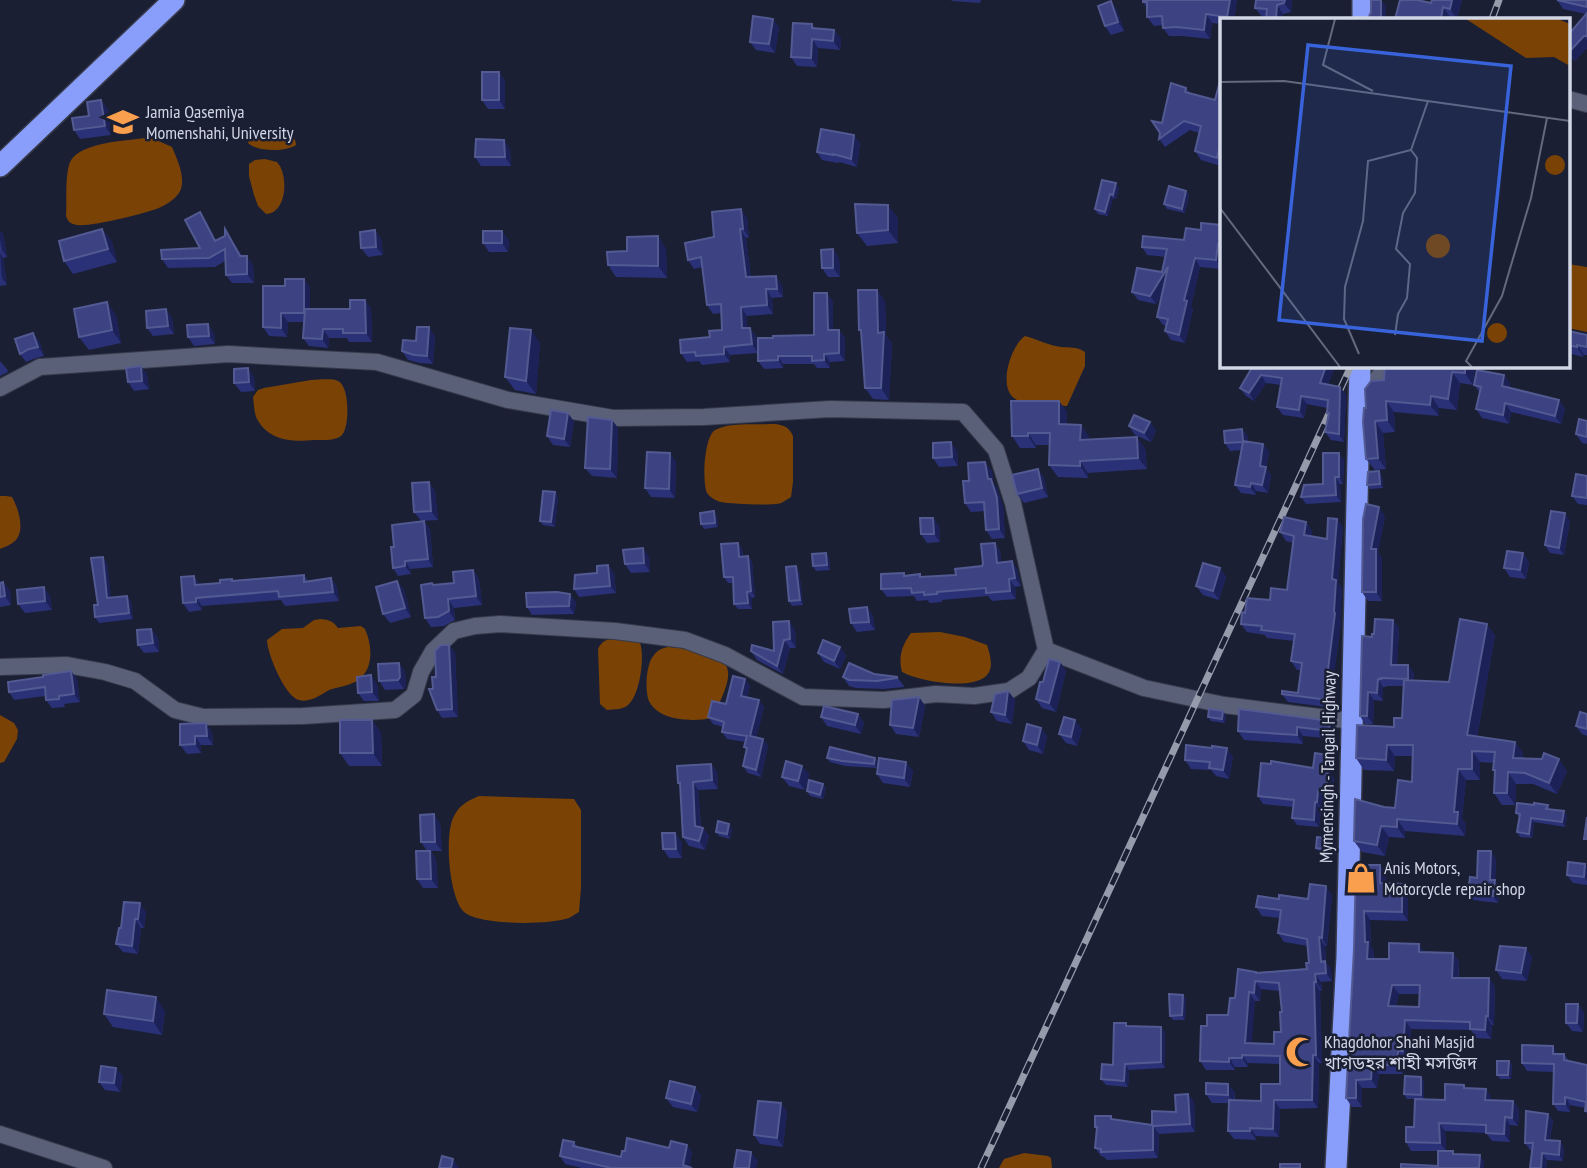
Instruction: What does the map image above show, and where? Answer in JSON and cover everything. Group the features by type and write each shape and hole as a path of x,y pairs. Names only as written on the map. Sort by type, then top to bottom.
{"highway":[{"path":"0,166 174,0"},
{"path":"1363,0 1363,18"},
{"name":"Mymensingh - Tangail Highway","path":"1336,1168 1347,957 1360,368"}],"street":[{"path":"1570,100 1587,104"},
{"path":"0,388 40,367 228,354 377,362 508,400 613,418 704,417 831,409 963,412 996,450 1013,503 1046,650 1029,678 1009,691 974,696 936,694 884,700 803,697 725,655 685,640 615,631 488,625 454,631 433,651 421,672 414,695 395,710 303,716 203,717 175,710 135,681 105,672 67,665 0,667"},
{"path":"1360,400 1385,368"},
{"path":"1046,650 1144,688 1224,705 1352,721"},
{"path":"0,1134 104,1168"}],"shaded area":[{"path":"291,136 296,145 272,150 248,143 249,138"},
{"path":"145,138 172,147 182,178 178,195 161,207 132,216 84,225 70,222 66,216 67,184 69,165 73,157 102,144"},
{"path":"265,159 277,162 284,184 282,201 273,212 266,214 258,206 249,176 249,164"},
{"path":"1570,264 1587,267 1587,332 1570,328"},
{"path":"1025,336 1085,352 1085,366 1067,406 1019,401 1011,395 1007,387 1008,368 1015,348"},
{"path":"311,380 332,380 342,385 347,408 346,425 341,436 328,440 298,441 268,432 255,414 253,397 258,390"},
{"path":"777,424 789,429 793,436 791,497 781,503 761,505 721,502 711,497 705,487 704,470 711,434 727,426"},
{"path":"0,496 12,497 18,513 20,531 15,541 0,549"},
{"path":"314,620 331,621 338,628 361,626 365,629 370,651 369,666 355,682 303,701 294,697 283,683 273,664 267,640 282,629 303,628"},
{"path":"940,632 987,645 991,662 988,674 977,681 956,684 931,681 902,672 902,651 911,633"},
{"path":"618,638 640,643 640,675 636,692 629,704 607,710 600,704 598,649 606,640"},
{"path":"668,647 712,656 727,667 728,680 712,718 687,720 669,717 650,703 647,686 649,664 657,652"},
{"path":"0,715 14,723 18,730 17,739 4,762 0,763"},
{"path":"479,796 574,799 581,810 579,912 560,920 514,923 483,919 463,911 451,879 449,836 456,812 465,803"},
{"path":"1024,1153 1048,1156 1051,1158 1052,1168 999,1168 1004,1159"}],"building":[{"path":"1143,0 1230,0 1227,17 1206,14 1204,30 1163,28 1162,16 1147,17 1147,2"},
{"path":"1256,0 1285,0 1277,5 1276,18 1266,18 1267,9 1255,8"},
{"path":"1371,0 1381,0 1381,18 1368,18"},
{"path":"1400,0 1431,3 1432,0 1452,0 1450,9 1443,7 1441,18 1395,18"},
{"path":"1557,0 1587,0 1587,7"},
{"path":"1111,1 1118,22 1105,26 1098,6"},
{"path":"1587,13 1587,36 1570,51 1570,33"},
{"path":"753,16 773,19 769,44 750,42"},
{"path":"793,23 812,24 812,28 834,30 833,41 812,39 811,58 791,57"},
{"path":"482,72 499,72 499,100 482,100"},
{"path":"1220,81 1220,145 1217,158 1195,151 1201,126 1184,121 1159,139 1160,133 1152,121 1162,123 1171,83 1186,88 1185,92 1215,100"},
{"path":"101,100 105,126 74,130 72,118 89,116 87,102"},
{"path":"821,129 854,135 851,159 817,152"},
{"path":"476,139 504,140 505,157 475,157"},
{"path":"1102,180 1116,183 1105,212 1095,209"},
{"path":"1169,186 1186,191 1182,209 1164,204"},
{"path":"855,204 888,205 888,230 857,233"},
{"path":"741,209 743,229 740,229 746,277 776,276 777,289 766,289 767,305 741,307 742,328 750,328 752,344 724,347 724,354 696,356 695,352 681,353 680,340 710,337 709,331 722,330 721,304 707,305 701,257 688,260 685,243 714,237 712,212"},
{"path":"200,212 215,241 225,236 225,229 240,256 247,256 247,274 226,275 225,249 209,258 162,259 161,250 200,248 185,220"},
{"path":"1201,223 1220,225 1220,245 1218,244 1216,260 1195,258 1184,300 1187,301 1179,335 1165,331 1168,319 1157,317 1168,267 1150,296 1132,292 1137,268 1162,272 1167,249 1142,247 1143,236 1184,240 1186,228 1201,230"},
{"path":"102,229 108,249 64,261 59,241"},
{"path":"375,230 376,247 361,248 360,232"},
{"path":"483,231 502,231 502,243 483,243"},
{"path":"658,236 658,266 608,265 607,252 627,251 627,237"},
{"path":"833,249 833,268 822,268 821,250"},
{"path":"285,279 304,279 304,313 281,313 281,328 263,327 263,286 285,286"},
{"path":"858,290 877,290 878,333 884,332 881,388 865,388"},
{"path":"814,293 827,293 828,330 839,330 839,353 824,354 824,360 812,361 812,356 778,356 778,360 758,361 758,338 814,335"},
{"path":"350,300 365,300 366,333 343,333 343,329 323,329 322,339 303,338 305,309 350,309"},
{"path":"107,302 112,330 79,337 74,309"},
{"path":"166,309 168,326 147,328 146,311"},
{"path":"208,324 209,336 188,337 187,325"},
{"path":"417,327 429,327 427,356 402,351 403,340 416,341"},
{"path":"510,328 531,330 526,381 505,377"},
{"path":"1570,331 1587,335 1587,347 1570,345"},
{"path":"33,333 38,347 20,354 15,339"},
{"path":"141,366 142,381 128,382 126,368"},
{"path":"248,368 249,382 234,383 234,369"},
{"path":"1252,368 1325,368 1320,383 1340,387 1339,434 1325,432 1329,413 1328,400 1301,396 1299,410 1277,407 1282,378 1261,375 1249,393 1240,388"},
{"path":"1385,368 1465,368 1465,373 1452,372 1448,399 1431,396 1430,405 1386,401 1387,420 1375,421 1378,458 1366,459 1363,422 1366,408 1365,389 1371,381 1384,380"},
{"path":"1477,370 1504,375 1502,386 1559,400 1555,416 1505,403 1503,415 1476,409 1481,387 1474,385"},
{"path":"1011,401 1059,401 1059,424 1081,425 1080,440 1137,437 1138,458 1080,461 1080,466 1049,465 1050,433 1012,436"},
{"path":"551,410 568,413 564,439 547,436"},
{"path":"1134,415 1150,422 1144,433 1129,426"},
{"path":"588,417 612,420 610,469 585,468"},
{"path":"1579,419 1587,421 1587,437 1576,434"},
{"path":"1242,429 1243,441 1263,444 1260,466 1266,467 1262,485 1235,485 1243,442 1225,443 1224,431"},
{"path":"951,442 952,457 933,458 933,443"},
{"path":"647,452 670,453 669,489 645,488"},
{"path":"1323,453 1339,453 1339,477 1335,477 1336,495 1301,497 1304,485 1323,484"},
{"path":"985,462 988,479 991,479 997,498 999,529 986,530 984,502 965,503 963,481 969,481 968,463"},
{"path":"1038,469 1042,488 1017,494 1012,475"},
{"path":"1379,471 1380,484 1367,485 1368,472"},
{"path":"1576,474 1587,476 1587,498 1572,496"},
{"path":"429,482 431,511 414,512 412,483"},
{"path":"543,491 555,492 551,522 540,521"},
{"path":"1366,504 1379,507 1371,549 1376,549 1376,592 1362,592 1363,519"},
{"path":"714,511 715,523 701,524 700,513"},
{"path":"1551,511 1565,513 1559,548 1545,545"},
{"path":"1284,517 1306,522 1304,535 1327,539 1328,518 1337,519 1332,579 1336,580 1335,613 1327,678 1331,678 1328,700 1282,694 1282,691 1298,693 1302,663 1291,661 1295,634 1261,630 1262,626 1241,624 1247,598 1270,600 1271,588 1287,590 1294,536 1280,532"},
{"path":"920,518 933,518 934,534 921,534"},
{"path":"424,521 428,559 405,561 405,566 393,568 392,525"},
{"path":"738,543 739,557 748,556 751,591 747,592 748,603 734,604 733,577 724,577 721,544"},
{"path":"995,543 997,563 1012,561 1015,578 1009,579 1010,591 986,593 986,588 924,595 924,592 912,593 911,588 881,589 881,574 920,574 920,577 956,575 955,569 982,566 981,544"},
{"path":"643,548 644,563 625,564 623,550"},
{"path":"1507,551 1523,553 1520,570 1504,568"},
{"path":"826,553 827,565 813,566 812,554"},
{"path":"103,557 107,598 127,596 129,613 95,617 94,605 98,605 91,558"},
{"path":"1203,563 1220,568 1213,591 1196,586"},
{"path":"608,565 610,586 574,589 575,575 597,573 597,566"},
{"path":"796,566 800,600 789,601 786,567"},
{"path":"473,570 476,596 448,599 449,611 438,617 425,618 421,585 454,583 453,572"},
{"path":"304,575 304,582 331,578 333,592 279,597 278,591 196,598 196,602 183,603 181,577 194,576 195,585 220,583 220,580"},
{"path":"397,581 405,608 383,614 376,587"},
{"path":"3,582 5,596 0,597 0,583"},
{"path":"44,587 45,601 18,604 17,590"},
{"path":"526,593 570,594 569,606 527,607"},
{"path":"867,607 869,622 851,623 849,609"},
{"path":"1375,619 1393,620 1391,665 1408,665 1408,679 1378,679 1377,693 1368,692 1367,716 1360,716 1362,636 1372,637"},
{"path":"1460,619 1487,624 1467,735 1515,742 1513,758 1542,759 1544,753 1559,759 1549,783 1525,773 1508,772 1507,793 1494,793 1495,752 1472,751 1472,769 1458,769 1454,812 1458,812 1457,824 1397,819 1397,827 1381,826 1377,845 1354,841 1355,799 1395,808 1398,780 1412,782 1413,745 1387,745 1386,760 1356,758 1357,725 1394,727 1394,718 1402,718 1404,680 1449,682"},
{"path":"789,621 790,639 784,640 777,666 751,651 752,645 774,651 773,622"},
{"path":"151,629 153,643 138,645 137,630"},
{"path":"823,640 840,647 834,661 818,653"},
{"path":"441,645 449,645 452,709 437,710 429,689 433,689 432,677 436,677 435,651"},
{"path":"1049,659 1060,662 1049,703 1036,699"},
{"path":"399,663 398,680 379,681 378,664"},
{"path":"849,663 874,674 897,678 877,681 849,680 843,677"},
{"path":"71,671 74,694 46,700 45,687 9,692 8,682"},
{"path":"371,675 372,692 358,693 357,677"},
{"path":"733,676 745,679 741,696 759,700 750,736 763,739 756,770 743,766 747,736 722,732 724,722 708,717 712,701 726,704"},
{"path":"1008,691 1005,715 991,712 995,694"},
{"path":"919,697 913,728 890,725 892,700"},
{"path":"824,706 858,714 855,725 821,717"},
{"path":"1209,709 1223,711 1222,719 1208,717"},
{"path":"1239,709 1330,721 1329,731 1297,727 1297,735 1238,731"},
{"path":"1580,712 1587,714 1587,729 1576,726"},
{"path":"1064,717 1075,720 1071,737 1059,734"},
{"path":"340,720 372,720 373,753 340,753"},
{"path":"206,723 207,736 195,736 195,744 180,745 180,724"},
{"path":"1027,724 1041,728 1037,745 1023,741"},
{"path":"1186,745 1227,748 1223,770 1209,768 1210,762 1185,760"},
{"path":"830,747 875,758 874,764 827,758"},
{"path":"1315,753 1327,755 1325,770 1328,770 1326,792 1318,791 1314,820 1292,818 1294,800 1258,796 1261,763 1271,764 1271,761 1313,768"},
{"path":"879,758 906,762 904,778 877,774"},
{"path":"786,761 802,766 798,781 782,777"},
{"path":"711,764 712,780 693,782 695,826 703,828 699,841 683,837 677,766"},
{"path":"809,780 823,784 820,795 807,791"},
{"path":"1517,803 1548,805 1546,809 1564,811 1562,822 1531,818 1529,834 1517,832 1520,814 1516,813"},
{"path":"434,814 435,842 421,842 420,815"},
{"path":"1587,817 1587,839 1584,839"},
{"path":"718,821 729,824 727,834 716,832"},
{"path":"662,833 675,833 676,849 663,849"},
{"path":"1317,837 1333,839 1333,850 1316,848"},
{"path":"416,851 430,851 431,879 417,879"},
{"path":"1478,851 1491,851 1490,880 1495,880 1493,896 1468,893 1470,877 1477,878"},
{"path":"1568,862 1585,864 1584,877 1567,875"},
{"path":"1356,865 1380,865 1380,883 1402,884 1402,912 1364,911 1367,959 1389,959 1389,943 1419,944 1419,952 1453,953 1452,978 1489,978 1485,1030 1470,1029 1470,1022 1405,1020 1403,1051 1398,1051 1397,1065 1372,1065 1371,1079 1356,1080 1356,1098 1346,1098","holes":["1392,985 1420,985 1419,1007 1388,1006"]},
{"path":"1310,884 1326,886 1322,938 1319,937 1321,962 1325,961 1326,973 1315,974 1314,982 1316,1055 1313,1055 1312,1100 1274,1100 1273,1129 1228,1131 1229,1100 1261,1101 1261,1084 1280,1084 1280,1056 1242,1055 1242,1058 1229,1058 1229,1062 1200,1061 1201,1026 1207,1026 1207,1015 1228,1015 1230,998 1235,998 1238,969 1256,973 1307,969 1307,939 1278,933 1281,910 1256,907 1258,896 1279,899 1279,895 1308,899","holes":["1255,981 1279,983 1281,1032 1274,1032 1274,1044 1245,1043 1249,992 1254,993"]},
{"path":"124,902 140,903 132,946 116,944"},
{"path":"1500,946 1526,948 1521,973 1496,970"},
{"path":"107,990 156,997 153,1021 104,1014"},
{"path":"1169,994 1183,995 1182,1015 1170,1016"},
{"path":"1566,1004 1578,1004 1577,1023 1566,1023"},
{"path":"1114,1023 1161,1027 1161,1062 1125,1064 1124,1081 1101,1079 1102,1064 1113,1065"},
{"path":"1522,1045 1553,1046 1553,1054 1564,1054 1564,1060 1587,1065 1587,1111 1586,1102 1565,1097 1565,1104 1553,1104 1554,1064 1522,1063"},
{"path":"1497,1061 1509,1061 1508,1075 1497,1075"},
{"path":"101,1066 116,1068 114,1083 99,1082"},
{"path":"1405,1076 1421,1077 1421,1095 1404,1094"},
{"path":"670,1081 695,1087 691,1104 666,1098"},
{"path":"1206,1083 1228,1084 1228,1095 1206,1094"},
{"path":"1445,1084 1486,1089 1485,1100 1513,1101 1512,1118 1505,1117 1504,1134 1486,1133 1486,1125 1439,1123 1440,1143 1406,1142 1406,1127 1414,1127 1415,1099 1445,1100"},
{"path":"1188,1094 1190,1124 1153,1126 1153,1150 1101,1152 1101,1149 1095,1148 1095,1116 1111,1116 1111,1119 1152,1125 1152,1111 1176,1112 1175,1095"},
{"path":"758,1101 781,1103 777,1138 754,1135"},
{"path":"1526,1111 1548,1114 1545,1140 1560,1141 1559,1155 1542,1153 1541,1168 1530,1168 1533,1143 1525,1143"},
{"path":"627,1138 669,1148 671,1141 687,1145 683,1165 692,1168 611,1168 560,1156 563,1140 574,1142 573,1146 621,1157"},
{"path":"737,1150 751,1152 749,1168 734,1168"},
{"path":"1438,1151 1480,1155 1479,1168 1401,1168 1401,1164 1438,1166"},
{"path":"442,1156 453,1159 451,1168 439,1168"},
{"path":"1280,1164 1300,1164 1300,1168 1280,1168"}],"railway":[{"path":"1492,18 1499,0"},
{"path":"981,1168 1350,368"}],"place":[{"name":"Jamia Qasemiya Momenshahi, University","path":"123,122"},
{"name":"Anis Motors, Motorcycle repair shop","path":"1361,878"},
{"name":"Khagdohor Shahi Masjid খাগডহর শাহী মসজিদ","path":"1301,1052"}]}
